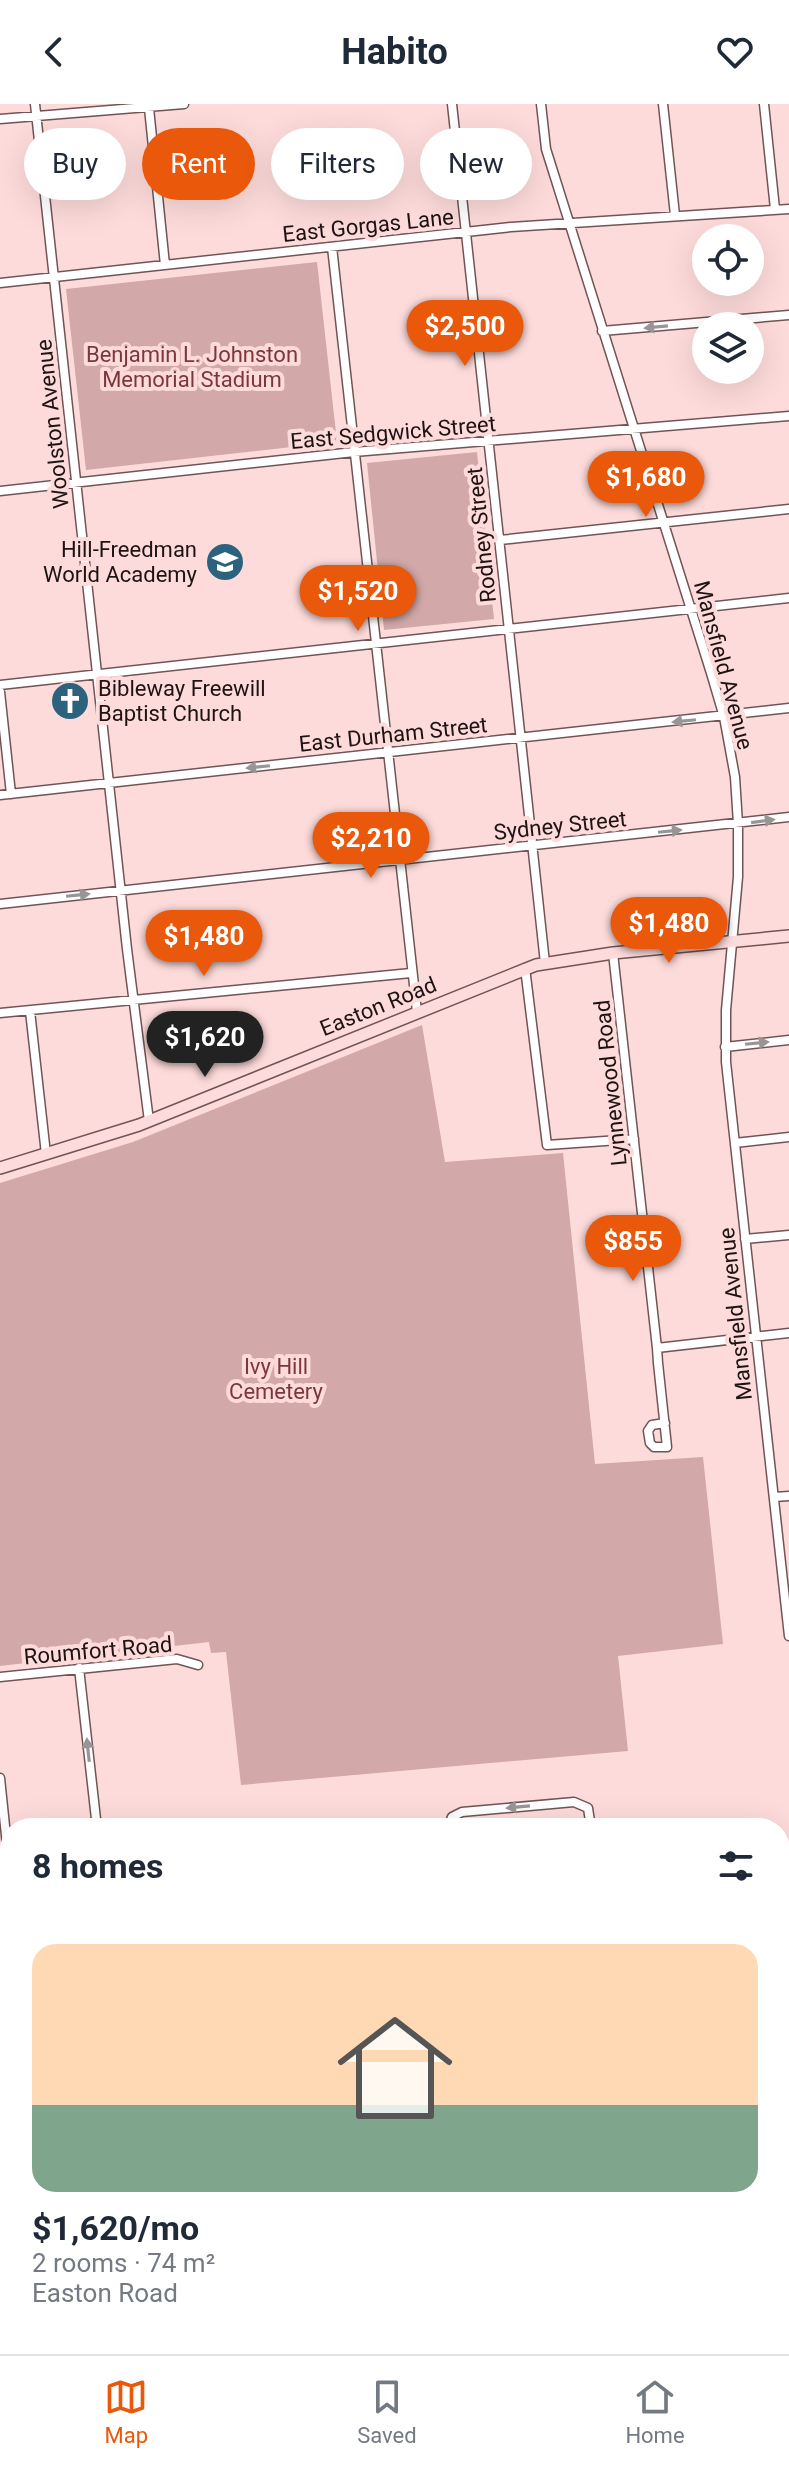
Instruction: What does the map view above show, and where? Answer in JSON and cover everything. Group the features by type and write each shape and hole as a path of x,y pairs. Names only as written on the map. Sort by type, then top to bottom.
{"main road":[{"name":"Easton Road","path":"0,1168 149,1121 525,968 613,953 789,936"}],"street":[{"name":"Woolston Avenue","path":"35,104 133,1001 149,1121"},
{"path":"0,119 184,104"},
{"name":"Rodney Street","path":"452,104 545,963"},
{"name":"Mansfield Avenue","path":"541,104 546,149 692,609 724,717 735,777 738,824 725,1047 787,1592 789,1636"},
{"path":"663,104 675,215"},
{"path":"764,104 775,209"},
{"path":"149,108 165,265"},
{"name":"East Gorgas Lane","path":"0,283 568,222 789,209"},
{"path":"332,247 417,1012"},
{"path":"602,331 789,315"},
{"name":"East Sedgwick Street","path":"0,491 354,452 789,416"},
{"path":"500,540 789,509"},
{"path":"0,685 789,598"},
{"path":"0,692 11,794"},
{"name":"East Durham Street","path":"0,795 789,708"},
{"name":"Sydney Street","path":"0,904 789,817"},
{"name":"Lynnewood Road","path":"613,953 657,1348 665,1423 667,1447 652,1445 648,1434 652,1425 665,1423"},
{"path":"525,968 547,1145 634,1139"},
{"path":"0,1013 411,973"},
{"path":"30,1011 46,1154"},
{"path":"725,1047 789,1040"},
{"path":"735,1143 789,1137"},
{"path":"745,1239 789,1235"},
{"path":"657,1348 789,1333"},
{"path":"774,1497 789,1496"},
{"name":"Roumfort Road","path":"0,1677 177,1659 198,1665"},
{"path":"79,1668 96,1818"},
{"path":"0,1778 4,1818"},
{"path":"452,1818 462,1812 578,1802 588,1808 590,1818"},
{"path":"372,2354 382,2354"}],"green space":[{"name":"Benjamin L. Johnston Memorial Stadium","path":"317,262 337,442 86,470 66,289"},
{"path":"477,452 494,619 384,630 367,463"},
{"name":"Ivy Hill Cemetery","path":"422,1025 445,1162 563,1153 595,1464 703,1457 723,1644 618,1656 628,1751 241,1785 226,1652 211,1653 209,1642 0,1666 0,1183 133,1142"}],"place":[{"name":"Hill-Freedman World Academy","path":"225,562"},
{"name":"Bibleway Freewill Baptist Church","path":"70,701"}]}
